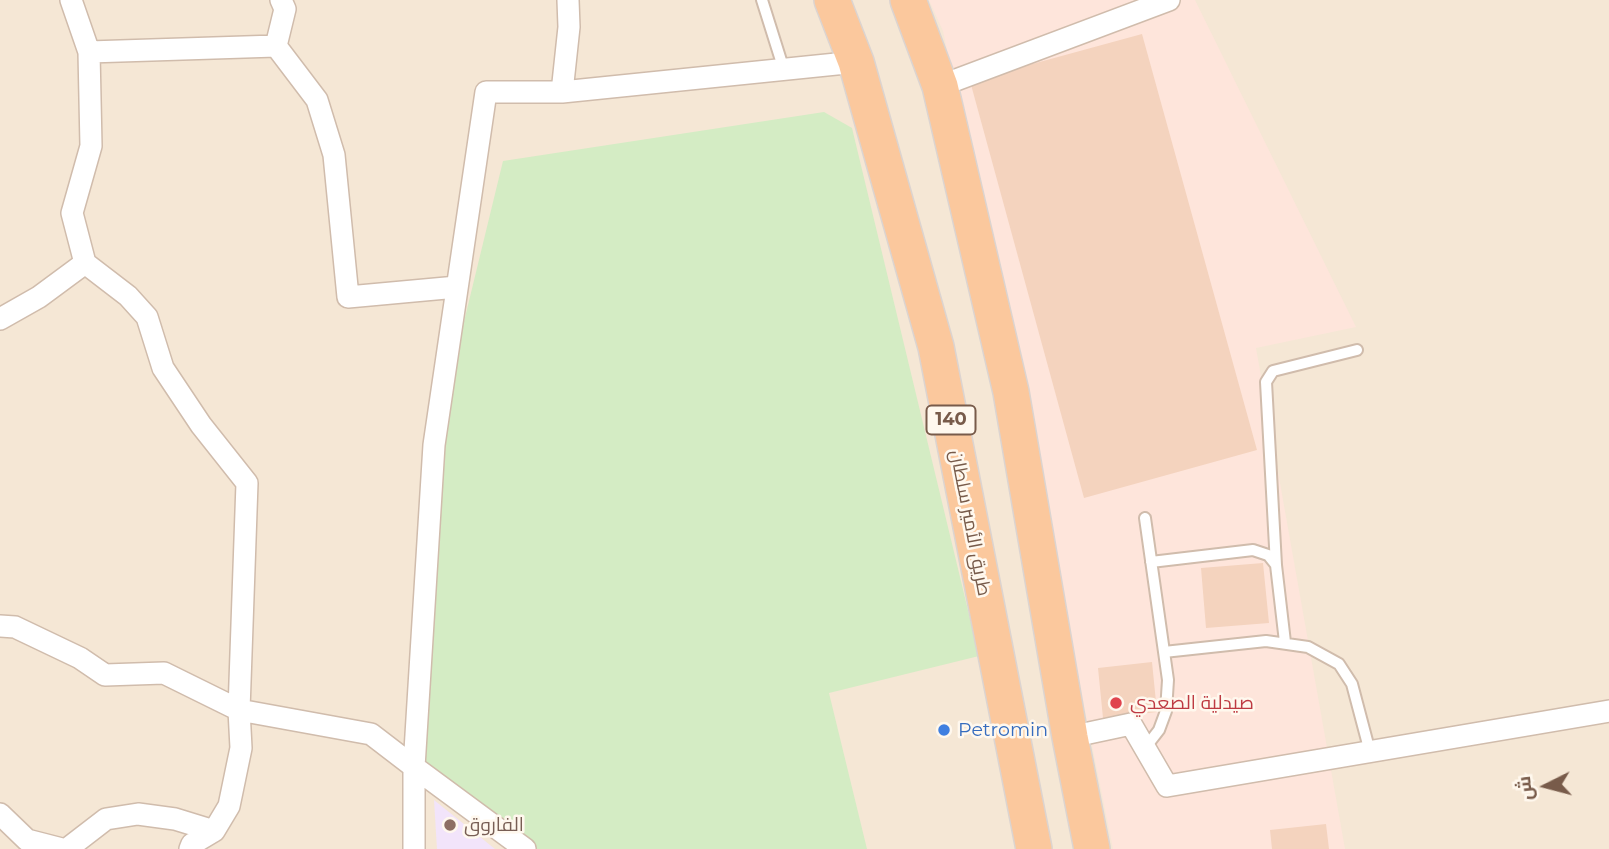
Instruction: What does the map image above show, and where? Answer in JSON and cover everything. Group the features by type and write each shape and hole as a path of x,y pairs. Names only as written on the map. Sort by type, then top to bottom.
{"highway":[{"name":"طريق الأمير سلطان","path":"832,0 856,62 936,346 1034,849"},
{"path":"908,0 940,86 1011,392 1070,737 1092,849"}],"street":[{"path":"71,0 89,52 91,146 72,213 85,264 128,296 147,317 163,368 201,425 247,484 239,710 241,748 229,806 214,831 192,844 190,849"},
{"path":"276,46 285,9 281,0"},
{"path":"562,92 569,27 568,0"},
{"path":"940,86 1170,0"},
{"path":"89,52 276,46"},
{"path":"276,46 317,100 334,155 348,297 457,287"},
{"path":"414,849 414,767 434,445 486,92 562,92 856,62"},
{"path":"0,319 39,297 85,264"},
{"path":"0,626 15,627 80,659 105,675 164,673 239,710 371,734 525,849"},
{"path":"1070,737 1131,724 1167,786 1609,711"},
{"path":"0,814 27,840 65,849 106,819 138,814 175,819 214,831"}],"lane":[{"path":"762,0 784,69"},
{"path":"1285,642 1276,565 1265,382 1273,371 1357,351"},
{"path":"1145,517 1168,680 1166,711 1159,730 1145,748"},
{"path":"1151,562 1253,550 1269,555 1276,565"},
{"path":"1164,652 1266,641 1285,642 1308,648 1339,664 1352,684 1370,751"}],"shaded area":[{"path":"0,0 1609,0 1609,849 0,849"},
{"path":"929,0 1195,0 1356,327 1256,348 1345,849 1113,849 943,31"},
{"name":"الفاروق","path":"434,800 495,849 437,849"}],"green space":[{"path":"824,112 852,128 979,656 829,693 867,849 525,849 414,767 434,445 503,161"}],"building":[{"path":"1142,34 1257,450 1084,498 970,81"},
{"path":"1263,563 1269,623 1206,628 1201,568"},
{"path":"1152,662 1157,712 1103,718 1098,668"},
{"path":"1326,824 1329,849 1272,849 1270,830"}],"place":[{"name":"صيدلية الصعدي","path":"1116,703"},
{"name":"Petromin","path":"944,730"},
{"name":"الفاروق","path":"450,825"}]}
